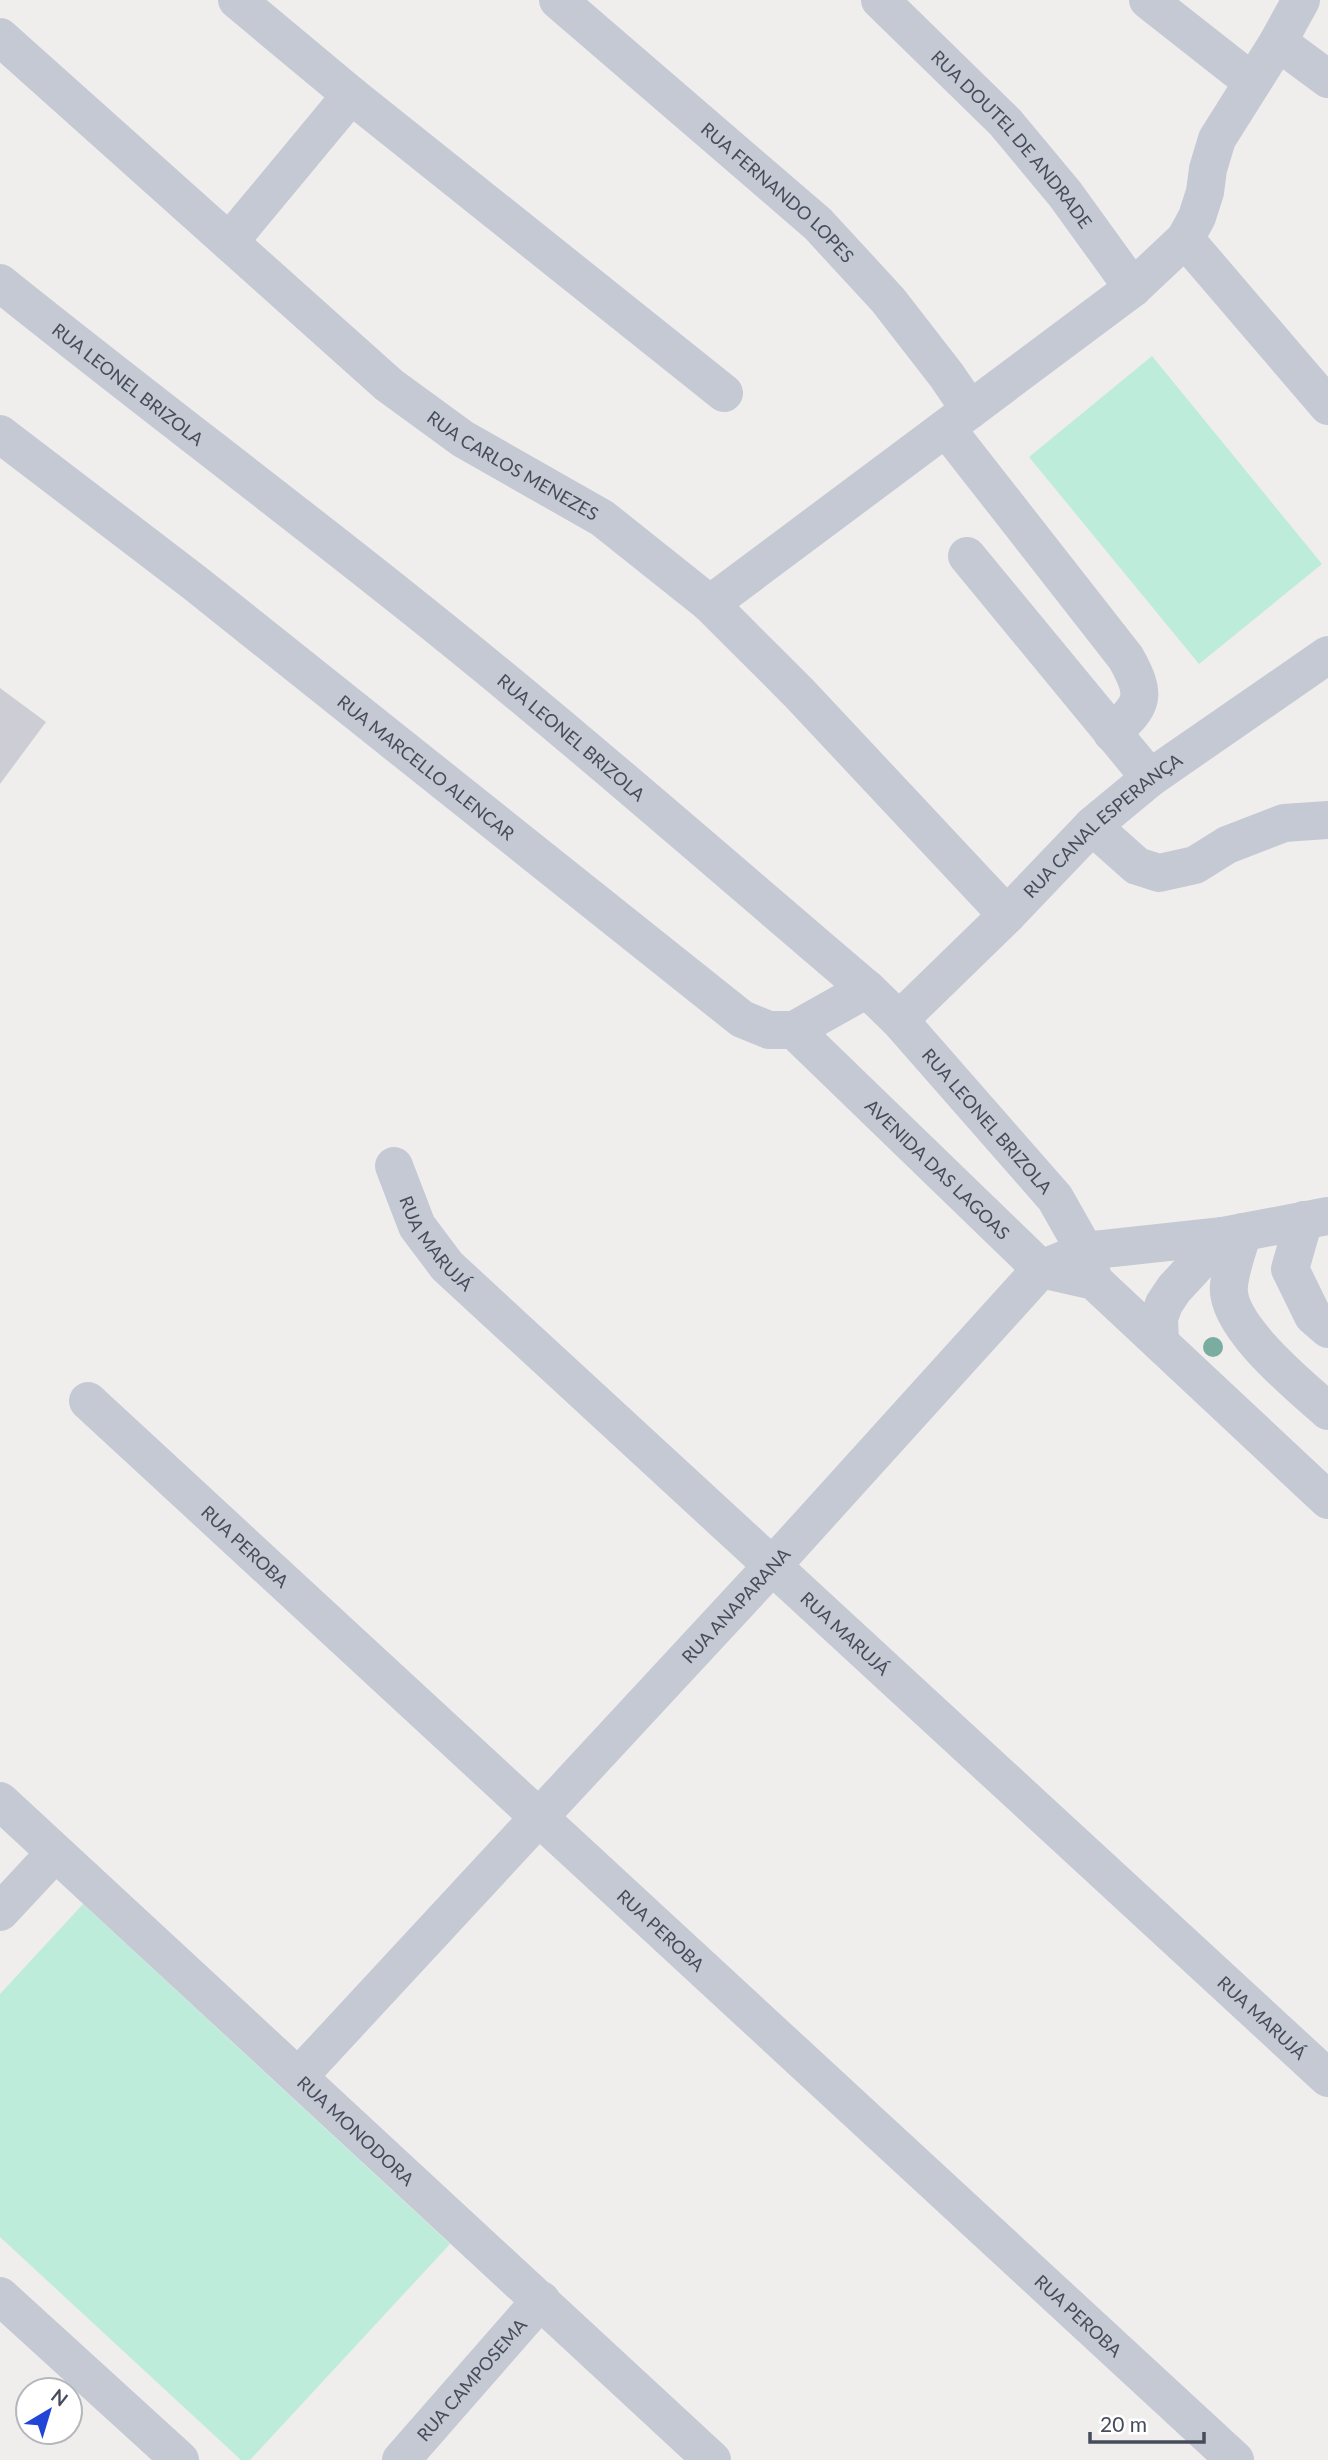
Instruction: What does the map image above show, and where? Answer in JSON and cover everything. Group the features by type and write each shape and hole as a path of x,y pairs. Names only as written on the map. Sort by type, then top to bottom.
{"street":[{"path":"237,0 351,95 724,393"},
{"name":"RUA FERNANDO LOPES","path":"558,0 818,224 888,300 947,376 958,419 1126,658 1137,678 1141,691 1138,704 1131,716 1112,733"},
{"name":"RUA DOUTEL DE ANDRADE","path":"880,0 1004,122 1065,194 1133,288"},
{"path":"1148,0 1251,82"},
{"path":"710,604 1133,288 1185,239 1197,217 1217,139 1301,0"},
{"name":"RUA CARLOS MENEZES","path":"0,37 389,385 463,439 602,518 710,604 799,693 1007,915"},
{"path":"1278,42 1328,79"},
{"path":"229,242 351,95"},
{"path":"1185,239 1321,383"},
{"name":"RUA LEONEL BRIZOLA","path":"0,283 403,598 867,989 899,1020 1055,1198 1089,1266"},
{"name":"RUA MARCELLO ALENCAR","path":"0,434 195,583 742,1019 769,1030 794,1030"},
{"path":"967,556 1150,778"},
{"name":"RUA CANAL ESPERANÇA","path":"899,1020 1007,915 1092,826 1150,778 1328,655"},
{"path":"1092,826 1137,866 1159,873 1195,865 1227,845 1284,823 1328,820"},
{"path":"794,1030 867,989"},
{"name":"AVENIDA DAS LAGOAS","path":"794,1030 1041,1269"},
{"name":"RUA MARUJÁ","path":"394,1166 417,1226 447,1266 1328,2078"},
{"path":"1041,1269 1089,1266 1316,1218"},
{"path":"1316,1218 1290,1269 1313,1316 1328,1329"},
{"path":"1160,1342 1159,1318 1174,1289 1233,1234"},
{"path":"1233,1234 1228,1286 1231,1302 1240,1319 1263,1350 1328,1411"},
{"path":"1089,1266 1160,1342 1328,1500"},
{"name":"RUA ANAPARANA","path":"299,2076 773,1565 1041,1269"},
{"name":"RUA PEROBA","path":"88,1401 1236,2460"},
{"name":"RUA MONODORA","path":"0,1801 712,2460"},
{"path":"0,1912 55,1853"},
{"path":"0,2295 180,2460"},
{"name":"RUA CAMPOSEMA","path":"401,2460 541,2300"}],"green space":[{"path":"1152,356 1322,564 1199,664 1029,457"},
{"path":"83,1904 450,2244 250,2460 241,2460 0,2237 0,1994"}],"building":[{"path":"0,688 46,722 0,784"}]}
